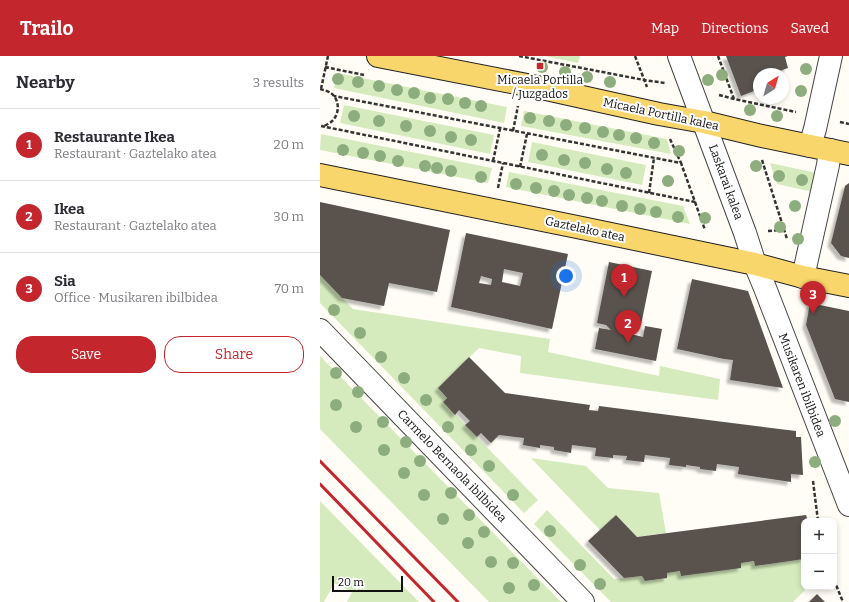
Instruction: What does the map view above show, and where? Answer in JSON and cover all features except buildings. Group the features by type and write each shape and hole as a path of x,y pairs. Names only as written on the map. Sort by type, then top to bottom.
{"main road":[{"name":"Micaela Portilla kalea","path":"378,56 537,87 830,150"},
{"name":"Gaztelako atea","path":"320,175 574,226 755,264 803,277 849,286"}],"street":[{"name":"Laskarai kalea","path":"679,56 745,233 755,264"},
{"path":"803,277 830,150 815,129 831,56"},
{"name":"Musikaren ibilbidea","path":"755,264 849,506"},
{"name":"Carmelo Bernaola ibilbidea","path":"320,330 583,602"}],"path":[{"path":"321,126 329,124 335,119 338,112 338,104 334,96 328,91 320,89 328,56"},
{"path":"718,56 734,99"},
{"path":"321,126 695,202 681,163 334,96"},
{"path":"513,131 518,106"},
{"path":"493,162 500,128"},
{"path":"520,167 527,134"},
{"path":"649,193 654,158"},
{"path":"497,191 503,163"},
{"path":"837,587 843,602"}],"green space":[{"path":"545,56 580,56 578,63"},
{"path":"337,73 507,107 504,123 334,88"},
{"path":"344,105 494,135 490,154 340,123"},
{"path":"524,111 667,139 671,154 521,126"},
{"path":"321,134 492,168 488,183 320,150"},
{"path":"532,142 646,165 642,185 528,162"},
{"path":"770,163 821,174 817,193 777,184"},
{"path":"509,172 683,206 690,224 506,187"},
{"path":"320,275 353,309 550,339 548,352 659,376 660,366 720,379 718,400 520,373 521,356 479,348 438,388 447,398 443,402 538,500 524,513 320,303"},
{"path":"320,356 561,602 489,602 320,429"},
{"path":"531,458 586,466 608,488 659,493 666,533 637,537 616,515 600,530"},
{"path":"320,501 419,602 347,602 352,592 334,583 324,602 320,602"},
{"path":"547,510 614,579 642,576 646,581 667,578 667,573 680,571 741,568 741,563 754,561 755,566 801,559 801,590 805,590 793,602 611,602 534,524"}],"railway":[{"path":"320,461 458,602"},
{"path":"320,484 434,602"}],"place":[{"name":"Micaela Portilla / Juzgados","path":"540,66"},
{"name":"Restaurante Ikea","path":"624,297"},
{"name":"Sia","path":"813,314"},
{"name":"Ikea","path":"628,343"}]}
